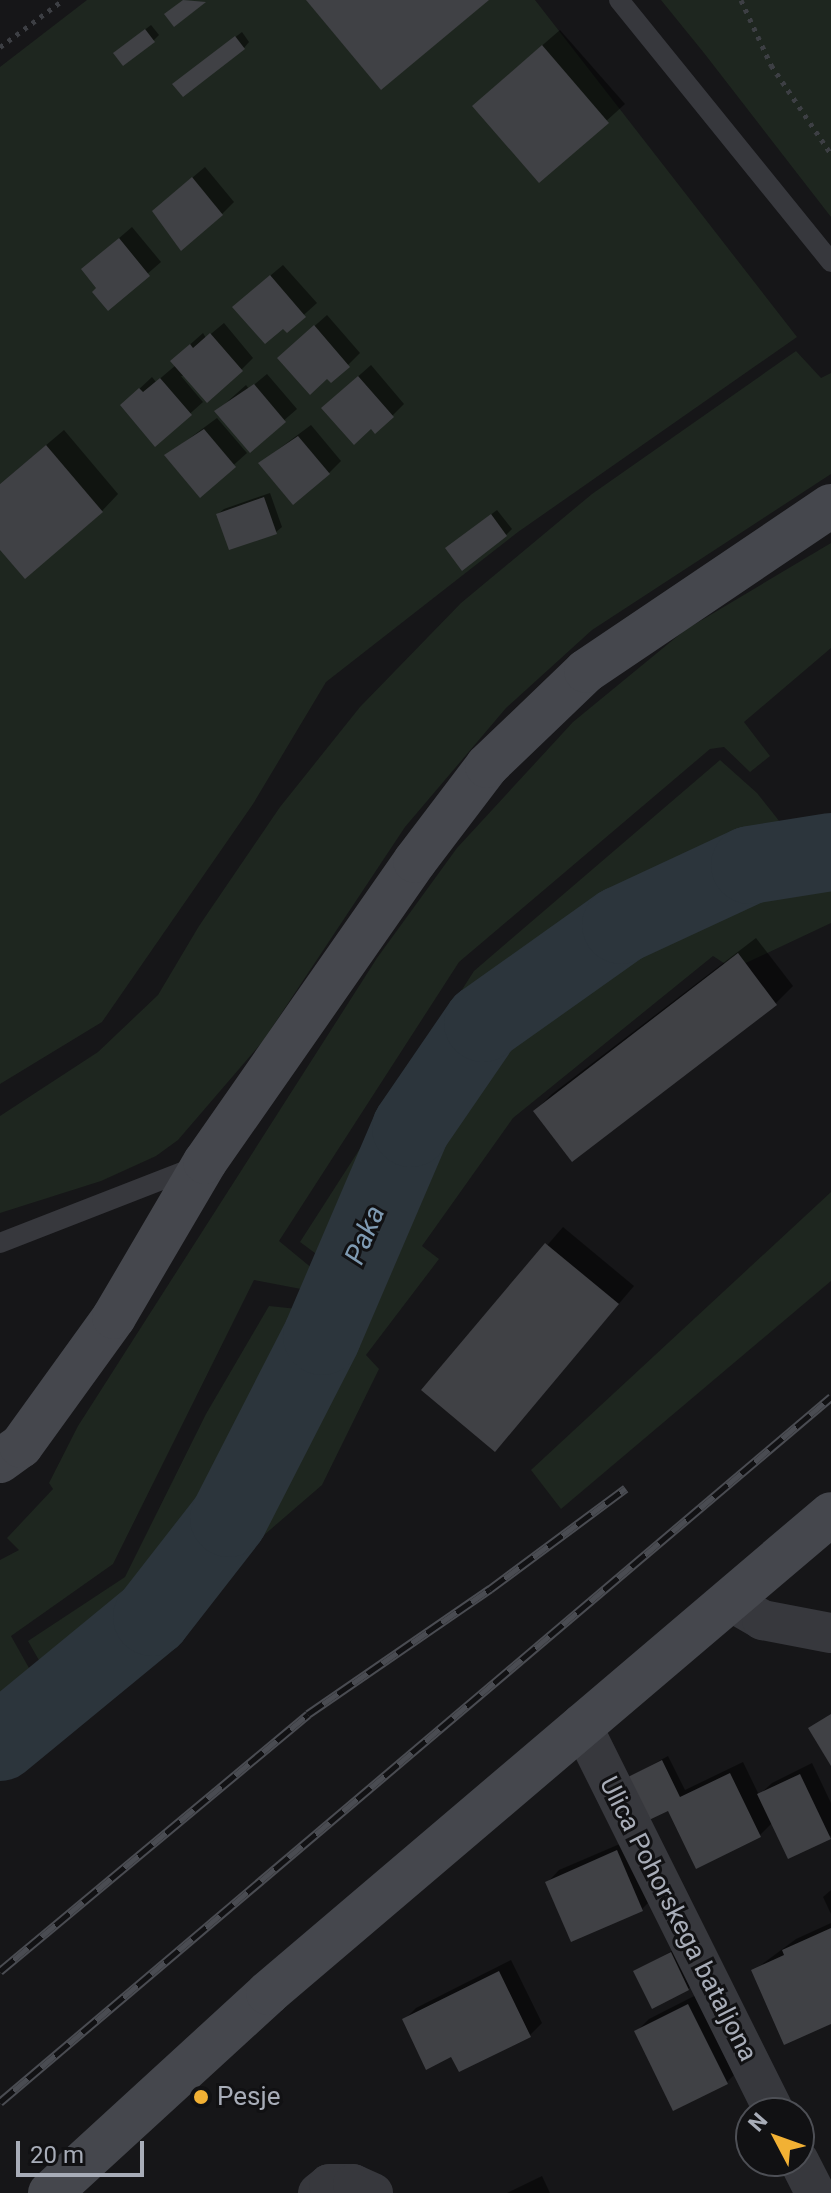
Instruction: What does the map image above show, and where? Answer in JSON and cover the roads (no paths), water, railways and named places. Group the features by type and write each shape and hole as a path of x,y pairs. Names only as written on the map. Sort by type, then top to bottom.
{"street":[{"path":"0,1461 21,1446 114,1317 205,1162 415,861 487,766 586,671 831,506"},
{"path":"50,2193 268,1993 831,1514"},
{"path":"728,1600 762,1620 831,1633"},
{"name":"Ulica Pohorskega bataljona","path":"581,1724 767,2097"},
{"path":"318,2193 329,2184 353,2184 373,2193"}],"lane":[{"path":"619,0 831,262"},
{"path":"0,1243 205,1162"}],"waterway":[{"name":"Paka","path":"0,1742 152,1617 229,1518 322,1336 411,1128 483,1023 621,925 750,865 831,852"}],"railway":[{"path":"0,2102 831,1397"},
{"path":"0,1971 308,1714 490,1589 626,1488"}],"place":[{"name":"Pesje","path":"201,2097"}]}
